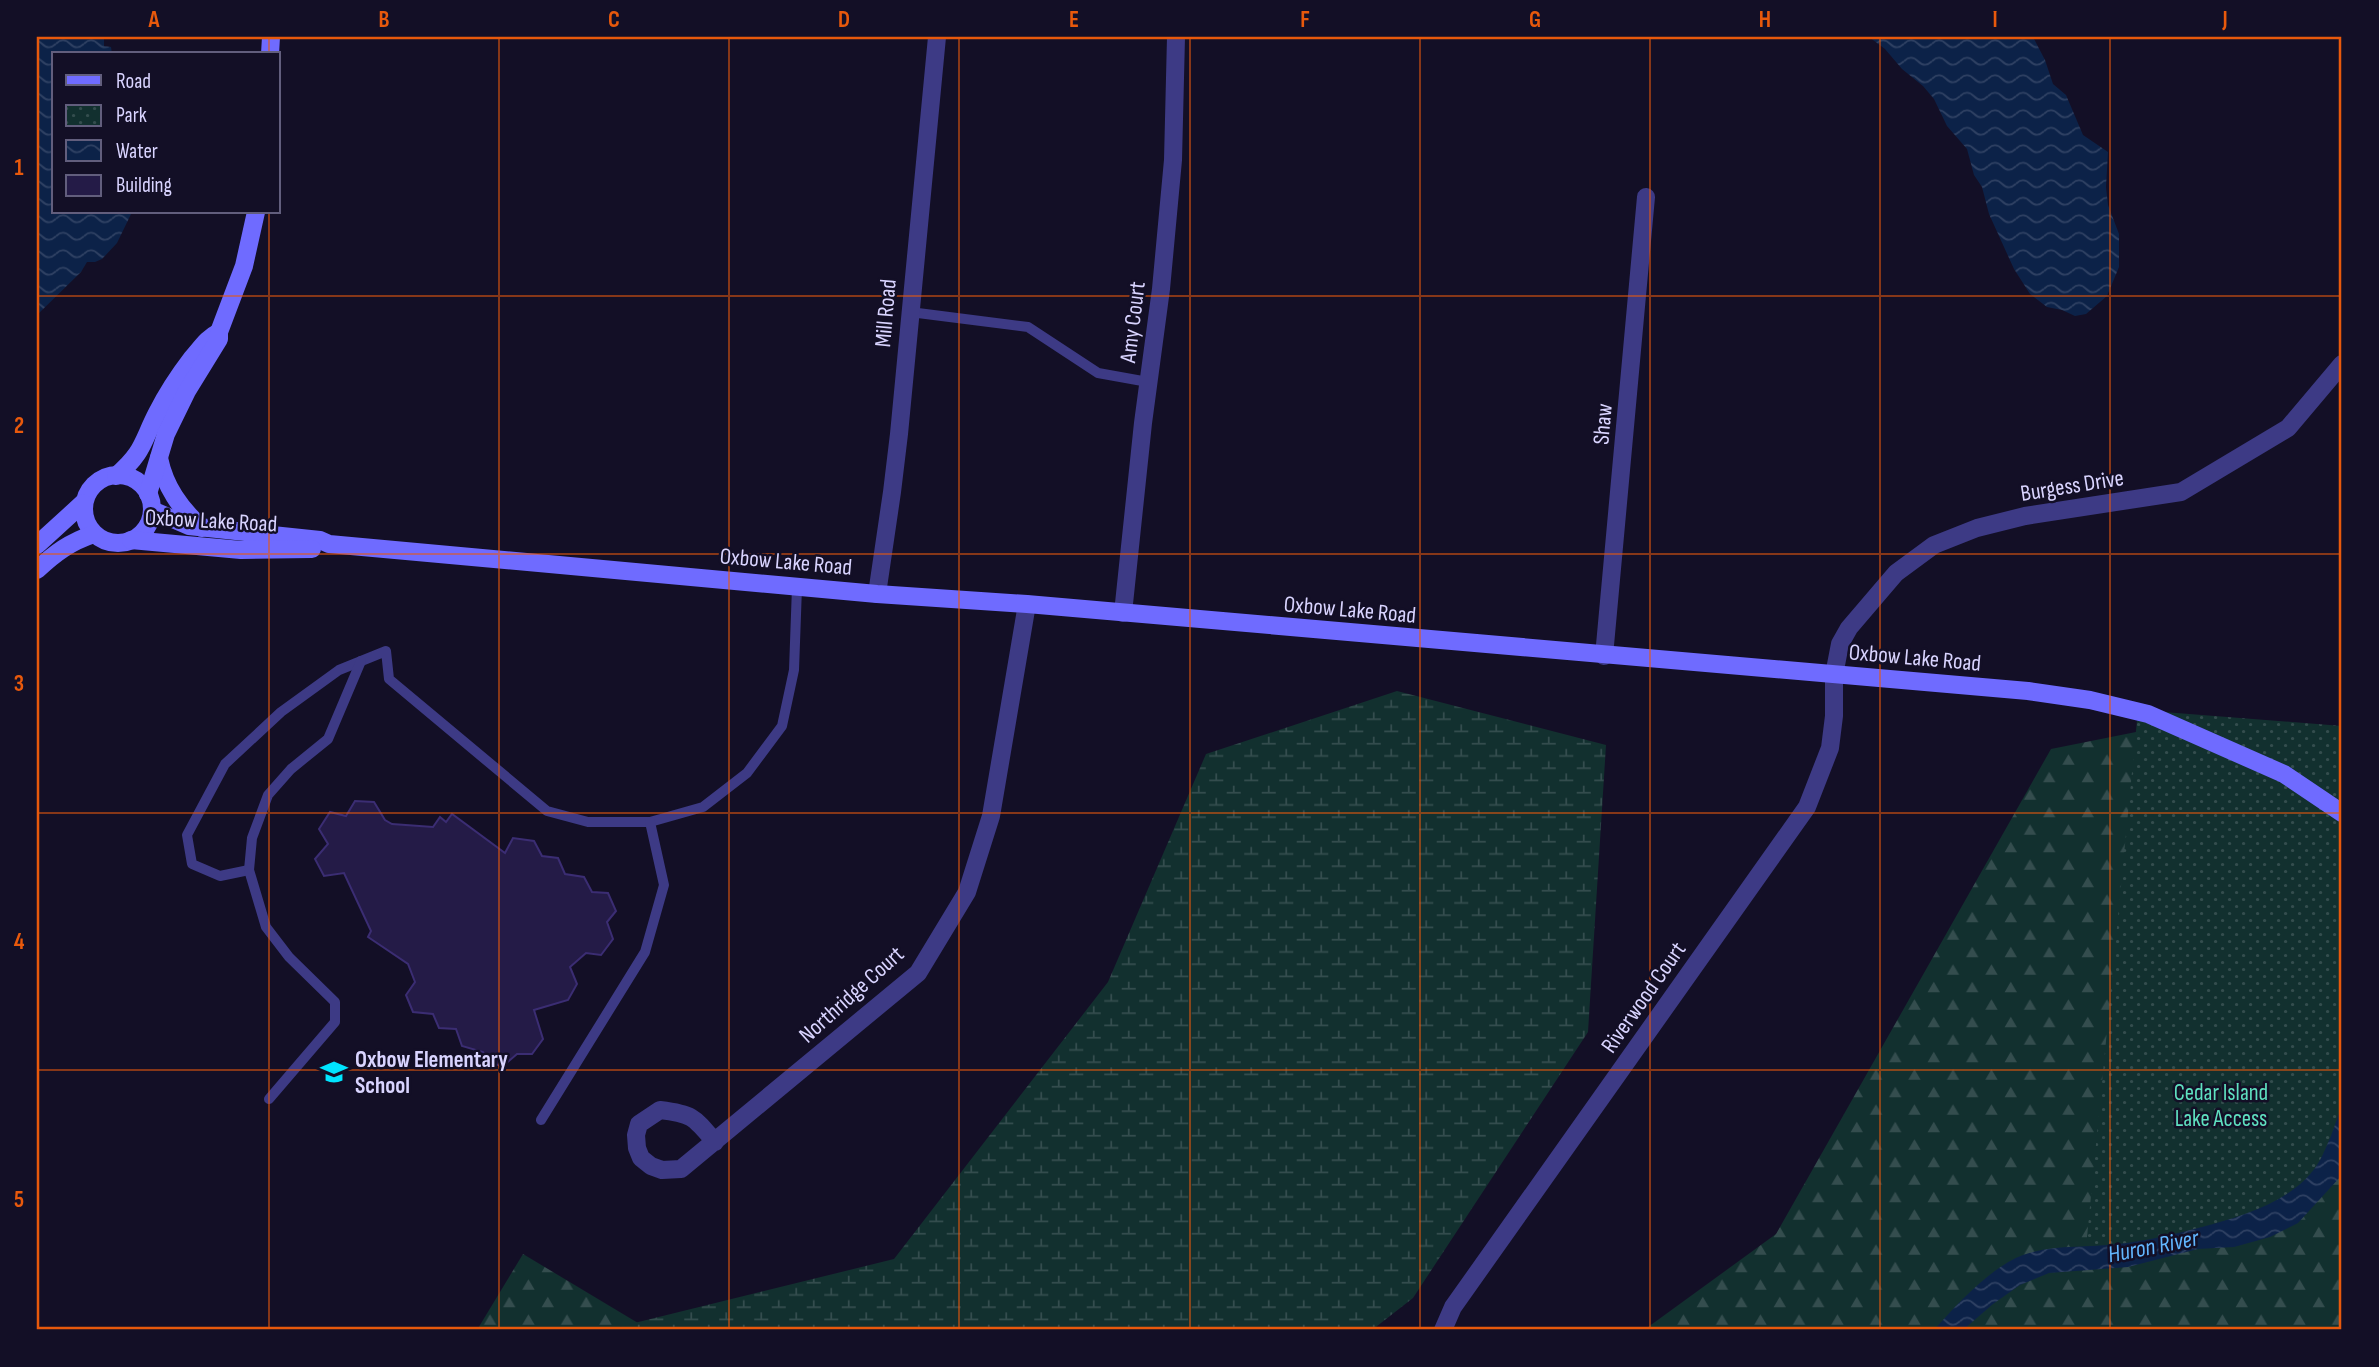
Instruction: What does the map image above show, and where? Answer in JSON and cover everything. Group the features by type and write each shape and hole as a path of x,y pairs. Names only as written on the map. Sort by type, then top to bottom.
{"street":[{"name":"Mill Road","path":"877,594 892,492 937,37"},
{"name":"Amy Court","path":"1124,613 1173,160 1176,37"},
{"name":"Shaw","path":"1604,656 1646,197"},
{"path":"83,503 85,520 94,534 111,542 131,540 146,528 158,457 187,391 219,339 219,332 242,274 256,214"},
{"path":"37,545 83,503 96,483 116,476 130,463 141,450 155,416 181,373 209,336 219,332"},
{"name":"Burgess Drive","path":"1834,675 1840,644 1849,628 1896,573 1934,545 1977,528 2025,516 2181,492 2288,428 2342,365"},
{"path":"158,457 162,474 172,494 185,512 202,528"},
{"path":"116,476 138,483 150,502"},
{"name":"Oxbow Lake Road","path":"150,502 176,522 202,528 320,540 329,544 877,594 1027,604 2028,691 2090,699 2148,714 2284,774 2342,813"},
{"path":"37,570 58,551 74,541 94,534"},
{"name":"Oxbow Lake Road","path":"131,540 241,550 319,549 329,544"},
{"name":"Northridge Court","path":"715,1142 918,973 967,892 990,816 1027,604"},
{"name":"Riverwood Court","path":"1443,1330 1453,1307 1807,807 1830,748 1834,716 1834,675"}],"lane":[{"path":"910,312 1028,327 1098,373 1148,382"},
{"path":"249,870 220,876 192,864 187,835 225,764 281,712 339,670 386,651 389,679 547,811 588,822 650,822 703,807 747,773 782,726 793,670 797,587"},
{"path":"269,1099 335,1022 335,1002 289,957 266,927 249,870 252,838 268,795 291,769 328,739 361,661"},
{"path":"541,1119 645,952 664,885 650,822"}],"green space":[{"path":"1397,691 1606,745 1588,1032 1413,1298 1372,1330 606,1330 894,1259 1108,982 1206,754"},
{"name":"Cedar Island Lake Access","path":"2138,710 2342,726 2342,1141 2268,1222 2085,1258"},
{"path":"2136,732 2284,802 2342,846 2342,1330 1644,1330 1776,1234 2051,749"},
{"path":"523,1254 638,1323 606,1330 477,1330"}],"water":[{"path":"37,37 104,37 104,46 111,47 112,52 52,52 52,214 131,214 117,243 102,259 87,262 81,272 37,315"},
{"path":"1869,37 2033,37 2053,84 2066,95 2083,135 2108,152 2106,187 2108,205 2119,234 2119,267 2107,296 2086,314 2075,316 2047,307 2030,294 2014,269 1989,214 1967,149 1947,126 1934,99 1923,86"},
{"name":"Huron River","path":"2342,1100 2342,1175 2298,1223 2270,1237 2234,1247 2198,1249 2128,1267 2049,1273 2020,1285 1963,1330 1934,1330 1987,1277 2023,1255 2046,1249 2118,1244 2171,1235 2235,1218 2284,1196 2310,1174 2320,1160"}],"building":[{"path":"355,801 374,802 385,820 392,824 433,827 440,817 446,822 452,814 505,853 513,838 534,841 542,856 558,858 565,874 584,877 592,892 608,893 616,911 607,922 613,939 601,955 586,953 570,967 577,984 568,1000 534,1010 543,1039 532,1054 517,1054 503,1066 489,1063 483,1052 462,1046 456,1029 439,1028 433,1014 413,1012 406,995 415,982 408,964 368,937 371,931 344,873 324,876 315,859 328,844 319,829 330,812 346,816"}],"place":[{"name":"Oxbow Elementary School","path":"334,1072"}]}
